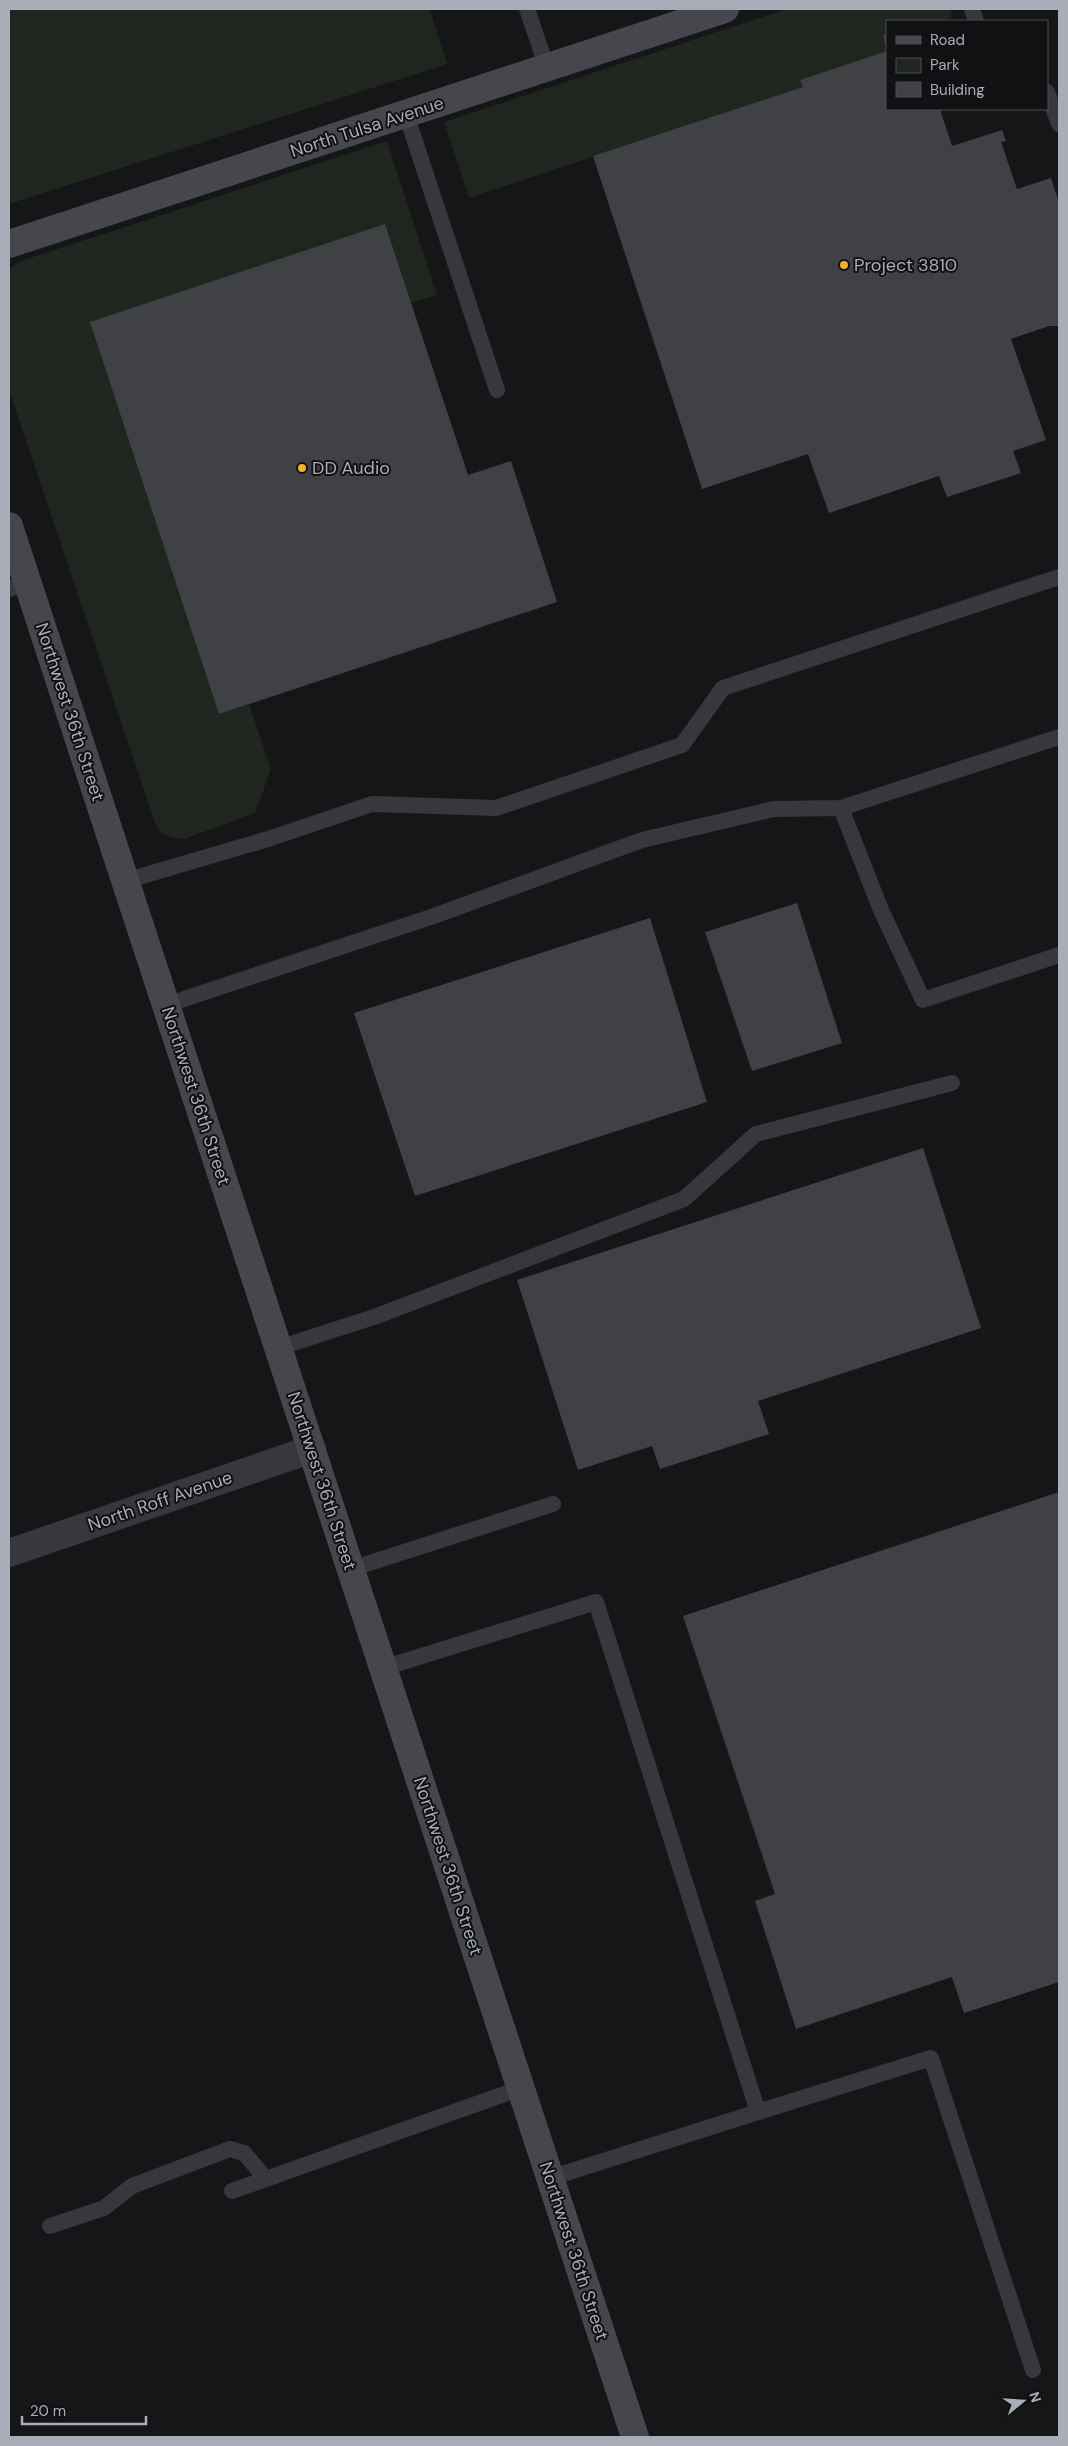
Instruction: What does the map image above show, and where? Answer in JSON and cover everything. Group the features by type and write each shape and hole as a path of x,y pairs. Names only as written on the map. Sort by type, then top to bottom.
{"main road":[{"name":"North Tulsa Avenue","path":"9,244 725,9"},
{"name":"Northwest 36th Street","path":"9,526 18,585 125,881 166,1004 635,2437"}],"street":[{"name":"North Roff Avenue","path":"9,1553 312,1449"}],"lane":[{"path":"527,9 546,68"},
{"path":"1048,93 1059,124"},
{"path":"406,114 498,390"},
{"path":"125,881 268,839 372,804 496,808 682,745 723,688 1059,577"},
{"path":"166,1004 431,917 642,840 774,809 841,808 1059,737"},
{"path":"841,808 881,910 923,1000 1059,955"},
{"path":"278,1348 377,1316 684,1199 756,1134 952,1083"},
{"path":"351,1569 553,1504"},
{"path":"383,1668 596,1602 758,2112"},
{"path":"550,2178 931,2058 1033,2370"},
{"path":"232,2191 521,2088"},
{"path":"50,2226 104,2208 132,2186 230,2149 244,2152 266,2180"}],"green space":[{"path":"9,9 430,9 447,64 9,204"},
{"path":"787,9 951,9 952,17 947,20 886,20 886,34 883,36 886,51 800,80 803,87 469,198 444,122"},
{"path":"387,141 437,295 411,303 385,225 219,714 249,704 271,769 255,813 184,839 171,837 163,834 155,823 9,390 9,268 24,260"}],"building":[{"path":"886,34 886,47 883,36"},
{"name":"Project 3810","path":"886,51 886,110 940,110 952,146 1002,130 1006,141 1001,142 1017,189 1051,178 1059,203 1059,326 1049,326 1011,339 1046,440 1013,451 1021,473 947,497 939,476 829,513 808,454 702,489 593,156 803,87 800,80"},
{"name":"DD Audio","path":"385,224 468,475 511,461 557,602 219,714 90,322"},
{"path":"797,903 842,1043 752,1071 705,932"},
{"path":"650,918 707,1102 415,1196 354,1013"},
{"path":"923,1148 981,1328 758,1401 769,1434 660,1469 652,1446 578,1470 517,1280"},
{"path":"1059,1492 1059,1982 964,2013 952,1977 796,2029 755,1901 775,1894 683,1616"}],"place":[{"name":"Project 3810","path":"844,265"},
{"name":"DD Audio","path":"302,468"}]}
